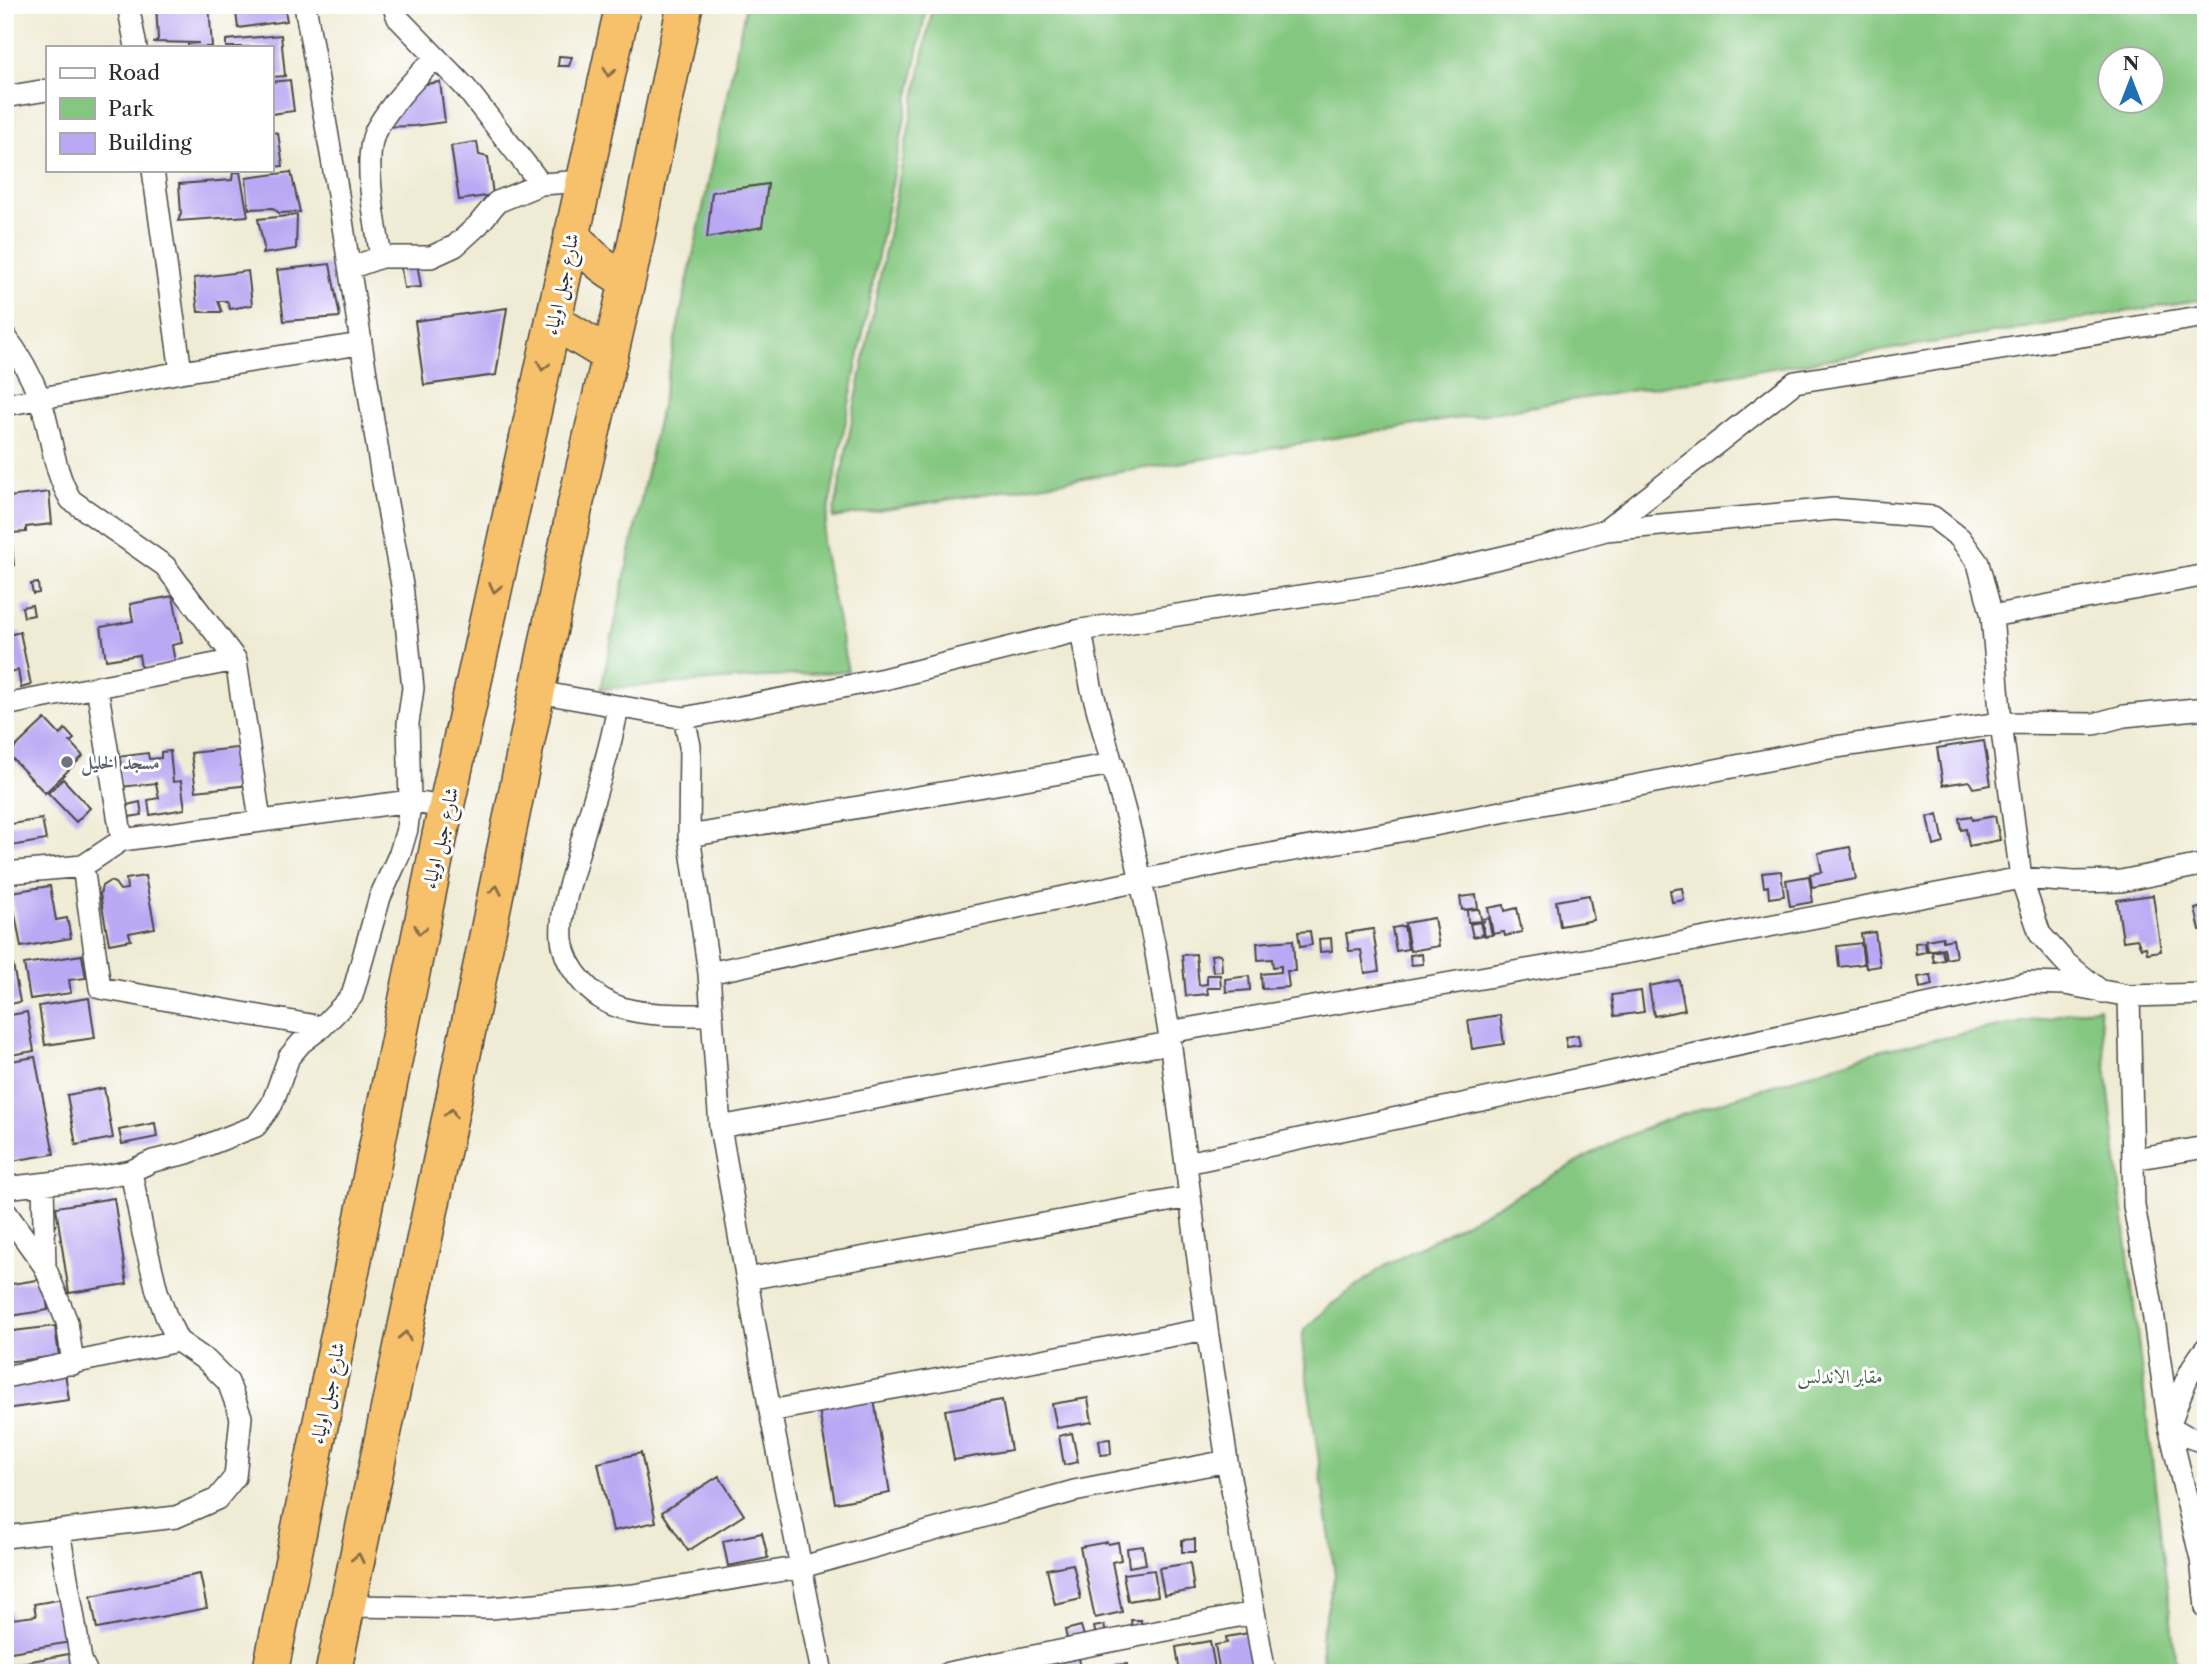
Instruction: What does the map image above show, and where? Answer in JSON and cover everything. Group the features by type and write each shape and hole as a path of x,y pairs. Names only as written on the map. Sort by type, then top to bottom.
{"highway":[{"name":"شارع جبل اولياء","path":"270,1673 393,1062 623,5"},
{"path":"333,1673 575,506 627,281 685,5"},
{"path":"572,234 586,253 604,268 627,281"},
{"path":"553,321 608,355"}],"street":[{"path":"128,5 136,46"},
{"path":"5,1188 131,1171 256,1126 272,1104 289,1057 352,996 380,897 400,853 407,829 410,801 408,723 413,688 402,585 305,5"},
{"path":"393,5 398,18 465,87 541,184"},
{"path":"381,257 370,176 370,153 375,130 404,90 436,57"},
{"path":"5,97 46,90"},
{"path":"153,172 181,372"},
{"path":"350,268 381,257 431,257 455,246 497,202 541,184 585,181"},
{"path":"1606,530 1796,382 2206,316"},
{"path":"5,336 40,399 62,484 71,500 165,566 236,660 260,820"},
{"path":"5,405 181,372 360,344"},
{"path":"538,692 684,718 884,679 1081,630 1404,580 1530,551 1606,530 1834,509 1933,517 1960,538 1978,562 1992,617 2001,723 2021,878 2040,934 2059,956 2102,992"},
{"path":"1992,617 2206,575"},
{"path":"1081,630 1091,686 1142,880 1169,1038 1227,1461 1265,1673"},
{"path":"5,705 236,660"},
{"path":"97,687 122,840"},
{"path":"618,706 612,741 589,809 571,879 562,943 574,972 584,985 621,1008 712,1015"},
{"path":"709,973 1142,880 1829,748 2001,723 2094,724 2124,716 2206,708"},
{"path":"684,718 690,746 688,836 709,973 720,1127 822,1673"},
{"path":"688,836 1113,764"},
{"path":"5,873 83,866 122,840 410,801 447,808"},
{"path":"720,1127 1169,1038 2021,878 2075,882 2121,881 2206,864"},
{"path":"83,866 100,988 322,1027"},
{"path":"1187,1163 2028,983 2065,984 2129,996 2206,994"},
{"path":"2129,996 2134,1206 2153,1312 2169,1426 2201,1559 2206,1608"},
{"path":"2133,1159 2206,1147"},
{"path":"5,1537 176,1517 217,1499 235,1476 241,1416 228,1382 207,1360 178,1341 166,1316 157,1291 131,1171"},
{"path":"43,1184 45,1267"},
{"path":"747,1279 1190,1197"},
{"path":"5,1211 45,1267 67,1322 73,1364"},
{"path":"771,1411 1207,1329"},
{"path":"5,1377 178,1341"},
{"path":"2169,1426 2186,1381 2206,1348"},
{"path":"2169,1426 2206,1443"},
{"path":"348,1606 491,1608 633,1595 802,1567 1074,1491 1227,1461"},
{"path":"59,1531 81,1660 87,1673"},
{"path":"948,1673 1253,1613"}],"green space":[{"path":"746,5 927,5 822,543 848,671 601,689"},
{"path":"933,5 2206,5 2206,299 833,518"},
{"name":"مقابر الاندلس","path":"2099,1007 2177,1673 1324,1673 1321,1637 1335,1575 1302,1341 1304,1330 1327,1308 1383,1267 1620,1139 1663,1121 1882,1050"}],"building":[{"path":"156,5 209,5 212,46 155,42 158,39"},
{"path":"235,5 284,5 287,21 238,28"},
{"path":"281,35 285,76 273,77 273,46 226,46 226,40"},
{"path":"559,56 572,57 569,66 558,66"},
{"path":"290,80 294,111 273,114 273,82"},
{"path":"440,82 445,122 378,127 412,86"},
{"path":"273,132 278,133 283,166 273,167"},
{"path":"477,142 479,155 488,157 493,195 459,200 451,146"},
{"path":"233,172 240,172 248,216 178,221 181,214 179,184 232,180"},
{"path":"291,172 300,212 279,213 273,208 249,209 246,178"},
{"path":"768,184 762,227 707,238 712,192"},
{"path":"297,215 296,249 262,254 264,248 258,219"},
{"path":"400,262 417,263 421,287 404,288"},
{"path":"330,264 340,317 284,321 277,270"},
{"path":"248,271 252,305 230,309 227,301 218,301 222,312 198,312 194,278"},
{"path":"507,308 496,375 424,385 415,321"},
{"path":"49,492 52,524 26,527 26,532 12,533 8,497"},
{"path":"9,514 11,527 5,528 5,515"},
{"path":"5,545 12,545 14,566 6,567"},
{"path":"38,583 39,593 33,594 31,584"},
{"path":"173,596 182,643 172,645 175,662 141,668 139,655 106,660 101,627 133,621 130,604"},
{"path":"32,605 34,615 24,617 22,607"},
{"path":"20,632 31,685 21,688 18,670 6,673 5,668 5,636"},
{"path":"45,719 60,735 65,729 74,739 70,742 83,756 45,793 8,754"},
{"path":"1984,741 1991,785 1973,788 1969,781 1943,785 1937,748"},
{"path":"245,747 249,785 196,791 191,753"},
{"path":"170,751 173,782 181,781 185,809 150,815 148,800 159,798 156,783 121,787 117,757 148,753 149,759 161,758 161,752"},
{"path":"63,779 90,808 76,822 48,793"},
{"path":"140,802 142,815 129,817 127,805"},
{"path":"1938,814 1944,843 1934,846 1928,817"},
{"path":"1971,816 1972,820 1995,816 2000,840 1969,846 1966,829 1961,830 1959,818"},
{"path":"42,819 46,840 5,847 5,825"},
{"path":"1850,847 1856,879 1812,887 1810,874 1822,872 1818,853"},
{"path":"1781,871 1784,896 1769,898 1768,886 1764,887 1762,873"},
{"path":"145,876 155,928 129,933 131,940 109,944 100,894 102,886 110,881 120,890 127,889 126,879"},
{"path":"1809,876 1813,902 1790,906 1786,880"},
{"path":"50,886 56,920 67,918 71,938 21,947 11,892"},
{"path":"1682,888 1684,900 1672,902 1670,890"},
{"path":"1476,895 1478,908 1462,910 1460,897"},
{"path":"1589,895 1594,920 1560,926 1556,901"},
{"path":"2153,895 2161,951 2147,953 2146,947 2141,948 2137,939 2123,941 2117,900"},
{"path":"1504,905 1505,911 1517,908 1522,932 1505,936 1504,932 1493,934 1488,908"},
{"path":"2206,906 2206,929 2200,930 2195,909"},
{"path":"1479,909 1481,919 1488,918 1492,935 1485,936 1482,922 1485,921 1468,922 1467,910"},
{"path":"1434,918 1439,946 1410,951 1405,923"},
{"path":"1480,922 1483,935 1473,937 1470,924"},
{"path":"1404,926 1408,949 1396,951 1392,928"},
{"path":"1373,929 1379,971 1365,973 1361,950 1349,951 1346,933"},
{"path":"1310,931 1312,945 1300,947 1298,932"},
{"path":"1875,932 1880,966 1866,968 1861,934"},
{"path":"1943,937 1943,941 1953,939 1956,957 1946,959 1944,948 1928,951 1926,940"},
{"path":"1331,938 1332,951 1320,952 1319,939"},
{"path":"1293,940 1295,971 1287,971 1289,987 1262,989 1261,974 1281,972 1281,966 1273,967 1272,959 1258,960 1257,943"},
{"path":"1925,942 1926,952 1916,954 1915,943"},
{"path":"1861,943 1864,964 1839,967 1837,946"},
{"path":"1942,950 1944,960 1934,962 1932,952"},
{"path":"1196,954 1199,985 1207,984 1207,975 1220,975 1221,988 1207,988 1208,994 1186,996 1182,955"},
{"path":"1221,954 1222,971 1213,972 1211,955"},
{"path":"1422,954 1423,964 1411,965 1410,955"},
{"path":"82,955 86,978 69,980 71,993 30,999 24,964"},
{"path":"13,965 20,1002 5,1005 5,967"},
{"path":"1931,975 1933,985 1920,988 1918,977"},
{"path":"1249,976 1250,990 1226,992 1225,979"},
{"path":"1679,980 1685,1010 1654,1016 1649,986"},
{"path":"1641,991 1644,1012 1615,1016 1612,995"},
{"path":"89,998 95,1038 45,1045 39,1006"},
{"path":"27,1012 34,1051 5,1056 5,1016"},
{"path":"1500,1015 1504,1044 1472,1049 1468,1020"},
{"path":"1578,1035 1580,1045 1567,1047 1565,1037"},
{"path":"35,1057 54,1154 5,1162 5,1062"},
{"path":"104,1088 113,1138 76,1145 67,1095"},
{"path":"155,1123 157,1137 122,1144 119,1130"},
{"path":"114,1198 127,1284 69,1293 56,1207"},
{"path":"44,1279 48,1310 5,1317 5,1285"},
{"path":"55,1326 59,1356 5,1362 5,1332"},
{"path":"65,1372 69,1400 5,1409 5,1381"},
{"path":"873,1394 890,1493 835,1503 818,1404"},
{"path":"1088,1398 1092,1422 1057,1428 1052,1404"},
{"path":"1002,1400 1011,1450 954,1460 945,1410"},
{"path":"1072,1433 1078,1462 1064,1465 1059,1436"},
{"path":"1110,1439 1111,1454 1101,1455 1099,1440"},
{"path":"641,1453 656,1522 613,1531 598,1463"},
{"path":"719,1476 744,1515 688,1551 662,1512"},
{"path":"762,1533 768,1558 728,1566 723,1541"},
{"path":"1195,1539 1195,1552 1182,1552 1182,1540"},
{"path":"1118,1542 1121,1560 1112,1562 1122,1612 1095,1618 1080,1547"},
{"path":"1143,1546 1146,1564 1129,1567 1127,1548"},
{"path":"1190,1563 1194,1590 1164,1595 1159,1568"},
{"path":"1073,1564 1081,1599 1055,1605 1047,1569"},
{"path":"1154,1570 1158,1596 1128,1601 1123,1574"},
{"path":"200,1574 207,1608 97,1629 91,1596"},
{"path":"64,1599 71,1642 5,1653 5,1611 10,1610 12,1619 36,1616 34,1604"},
{"path":"1131,1620 1141,1620 1141,1627 1132,1628"},
{"path":"1104,1625 1106,1634 1096,1636 1094,1627"},
{"path":"1081,1626 1085,1639 1068,1643 1065,1630"},
{"path":"1249,1633 1255,1668 1220,1673 1215,1645 1227,1643 1226,1637"},
{"path":"1210,1641 1216,1673 1180,1673 1176,1647"},
{"path":"74,1653 78,1673 5,1673 5,1666"},
{"path":"1079,1658 1082,1673 1050,1673 1048,1665"},
{"path":"1127,1664 1128,1673 1115,1673 1114,1665"}],"place":[{"name":"مسجد الخليل","path":"67,762"}]}
